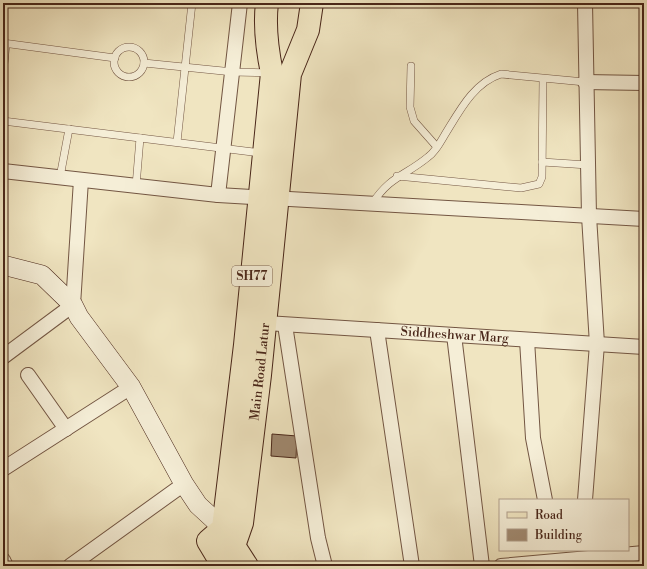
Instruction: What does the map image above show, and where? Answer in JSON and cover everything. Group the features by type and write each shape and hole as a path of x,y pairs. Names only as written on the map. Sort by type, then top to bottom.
{"main road":[{"name":"SH77","path":"267,3 265,18 267,46 281,73"},
{"name":"SH77","path":"221,549 246,345 269,198 264,153 281,73 308,30 312,3"},
{"name":"Main Road Latur","path":"221,549 242,523 275,324 269,198 281,175 281,73"},
{"path":"3,265 42,275 73,305 79,317 131,387 184,484 198,505 221,549 247,566"}],"street":[{"path":"218,195 240,3"},
{"path":"585,3 585,82 589,216 597,344 585,499"},
{"path":"585,82 644,83"},
{"path":"3,171 218,195 644,219"},
{"path":"3,356 73,305 81,180"},
{"path":"275,324 325,566"},
{"name":"Siddheshwar Marg","path":"275,324 644,347"},
{"path":"377,330 412,566"},
{"path":"454,335 482,566"},
{"path":"527,340 533,438 545,499"},
{"path":"28,375 66,429"},
{"path":"3,469 131,387"},
{"path":"70,566 184,484"},
{"path":"500,566 644,553"},
{"path":"3,560 6,566"}],"lane":[{"path":"177,142 192,3"},
{"path":"3,74 5,43 115,58"},
{"path":"130,46 140,50 143,55 144,63 139,74 129,77 119,73 116,69 115,58 120,50 130,46"},
{"path":"144,63 233,72 281,73"},
{"path":"411,66 410,106 414,121 437,147"},
{"path":"372,204 381,189 397,176 428,157 437,147 478,86 489,78 501,74 585,82"},
{"path":"397,176 521,188 539,184 542,178 543,79"},
{"path":"3,121 264,153"},
{"path":"60,178 69,129"},
{"path":"136,186 140,138"},
{"path":"542,162 588,165"}],"building":[{"path":"272,434 297,436 296,458 271,456"}]}
